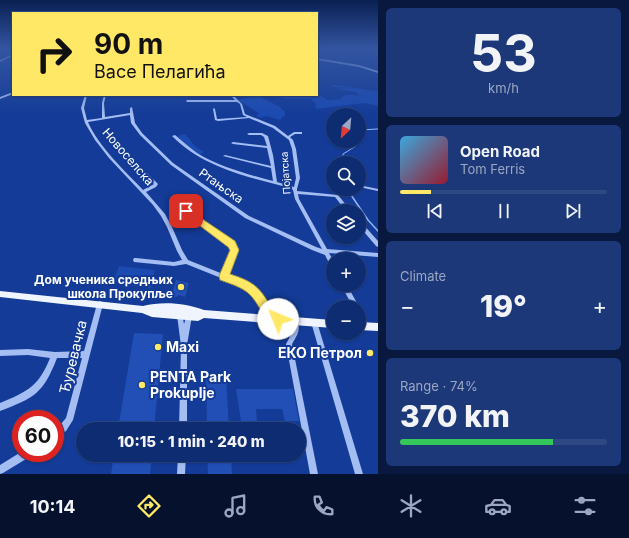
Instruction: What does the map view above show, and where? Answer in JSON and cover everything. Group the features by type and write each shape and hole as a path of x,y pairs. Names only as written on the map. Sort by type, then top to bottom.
{"main road":[{"path":"1,295 142,309 152,313 198,317 204,314"},
{"path":"142,309 153,307 181,309 198,311 204,314 326,323"},
{"path":"366,326 378,327"}],"street":[{"path":"0,97 12,93"},
{"name":"Новоселска","path":"86,96 82,107 86,121 100,146 164,216 181,255 186,262"},
{"path":"104,118 102,102 105,96"},
{"path":"232,96 241,104 242,113 248,118"},
{"path":"187,101 238,101"},
{"name":"Ртањска","path":"131,108 132,123 140,134 172,164 247,216 314,249 326,252"},
{"path":"214,109 216,119 218,120 248,118"},
{"path":"86,121 131,114"},
{"name":"Појатска","path":"248,118 274,127 288,137 294,149 298,178 296,191 300,206 326,252"},
{"path":"288,137 294,133 301,133"},
{"path":"249,134 265,135 269,147 275,183"},
{"path":"174,136 188,149 214,164 251,177 291,187 296,191 328,194 338,197 344,204"},
{"path":"113,138 121,149 156,184 143,192"},
{"path":"233,143 269,147"},
{"path":"225,156 272,167"},
{"path":"366,187 378,190"},
{"path":"186,211 234,247 233,257 224,276"},
{"path":"366,231 378,245"},
{"name":"Ртањска","path":"366,254 378,255"},
{"path":"136,260 174,264 186,262 244,283 252,288 272,318"},
{"name":"Ђуревачка","path":"64,427 69,420 100,304"},
{"path":"180,315 184,346 183,422"},
{"path":"184,346 189,316"},
{"path":"295,320 296,331 289,344 314,474"},
{"path":"314,322 359,474"},
{"path":"0,353 28,352 55,355 87,354"},
{"path":"0,407 28,396 34,392 42,383 55,355"},
{"path":"3,470 15,462"},
{"path":"181,474 182,462"}],"shaded area":[{"path":"333,85 345,86 378,91 378,106 364,103 317,109 314,106 317,105 311,99 284,99 277,96 318,96 318,95 328,100 340,99 346,95 359,95 356,92 334,89 351,88 332,87"},
{"path":"259,96 280,107 285,112 285,115 280,120 266,116 261,118 256,116 259,113 238,100"},
{"path":"185,134 195,146 204,152 199,155 189,149 177,136"},
{"path":"119,266 155,270 151,288 112,284"}],"building":[{"name":"Дом ученика средњих школа Прокупље","path":"176,280 189,283 185,297 179,295 174,298 169,294 173,290"},
{"name":"PENTA Park Prokuplje","path":"134,333 163,334 155,422 119,422"},
{"name":"PENTA Park Prokuplje","path":"206,373 226,374 229,422 207,422"},
{"path":"236,389 293,389 299,421 285,421 282,409 256,409 257,422 241,422"},
{"path":"113,462 151,462 150,474 111,474"},
{"path":"207,462 231,462 232,474 208,474"}],"waterway":[{"path":"366,130 378,129"},
{"path":"343,156 343,154 353,148"},
{"path":"352,196 368,220 378,231"}],"place":[{"name":"Дом ученика средњих школа Прокупље","path":"181,287"},
{"name":"Maxi","path":"158,347"},
{"name":"ЕКО Петрол","path":"370,353"},
{"name":"PENTA Park Prokuplje","path":"142,385"}],"route":[{"path":"186,211 232,244 234,247 233,257 224,276 244,283 252,288 257,293 272,318 278,319"}]}
